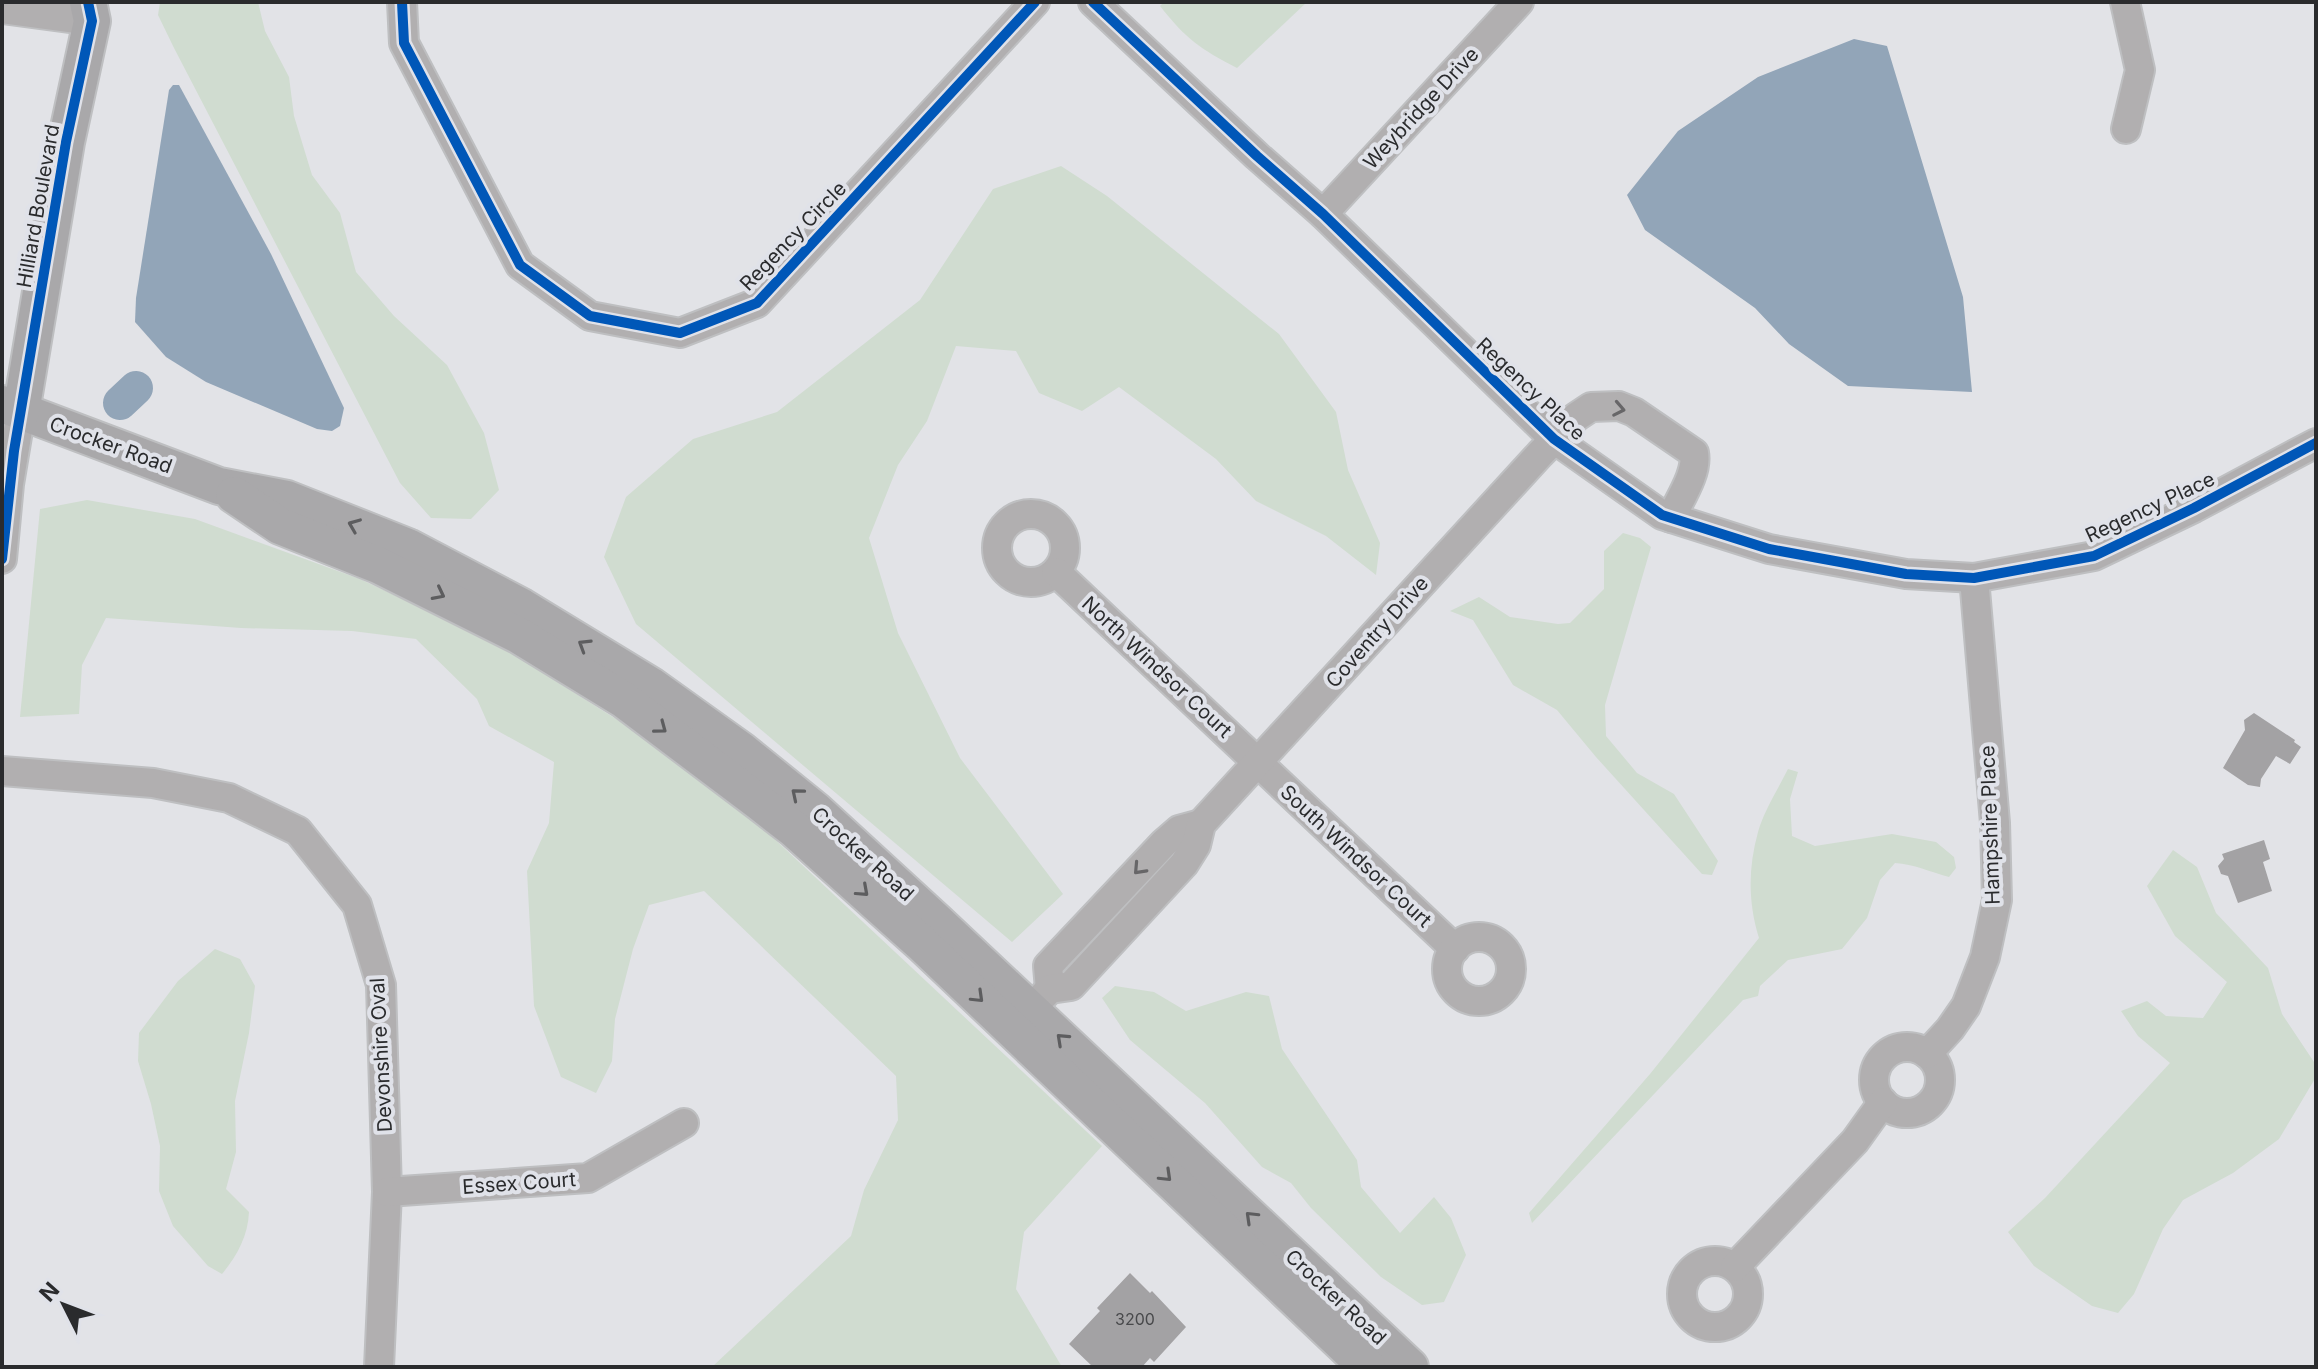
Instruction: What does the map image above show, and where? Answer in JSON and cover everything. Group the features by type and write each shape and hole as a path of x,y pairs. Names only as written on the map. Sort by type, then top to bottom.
{"main road":[{"name":"Hilliard Boulevard","path":"11,408 96,8"},
{"name":"Crocker Road","path":"11,408 219,486 287,499 408,547 492,590 650,685 777,778 815,810 1410,1367"},
{"name":"Crocker Road","path":"219,486 280,526 378,565 484,616 624,700 795,830 921,943 1030,1008 1367,1367"}],"street":[{"name":"Regency Circle","path":"402,2 404,43 520,265 590,316 680,333 757,303 1035,2"},
{"name":"Regency Place","path":"1093,2 1323,214 1554,439 1662,515 1769,549 1906,574 1974,578 2094,556 2194,508 2316,443"},
{"name":"Weybridge Drive","path":"1323,214 1519,2"},
{"path":"2125,2 2140,70 2126,129"},
{"path":"2,9 96,8"},
{"name":"Coventry Drive","path":"1030,1008 1071,986 1190,855 1201,824 1576,417 1591,407 1619,406 1634,412 1694,453 1695,460 1671,518"},
{"name":"Hilliard Boulevard","path":"2,559 9,484 11,408"},
{"name":"North Windsor Court","path":"1056,572 1258,763"},
{"name":"Hampshire Place","path":"1927,1054 1966,1006 1985,957 1997,900 1995,823 1974,578"},
{"name":"South Windsor Court","path":"1258,763 1455,949"},
{"name":"Devonshire Oval","path":"2,771 153,783 229,798 298,831 357,905 381,985 387,1192 379,1367"},
{"path":"1907,1047 1927,1054 1935,1062 1940,1083 1931,1103 1911,1113 1900,1112 1883,1102 1875,1084 1875,1073 1886,1055 1907,1047"},
{"path":"1735,1267 1855,1141 1883,1102"},
{"name":"Essex Court","path":"387,1192 588,1178 684,1123"}],"shaded area":[{"path":"160,2 258,2 265,31 289,77 294,116 312,175 340,213 356,272 394,316 447,365 484,433 499,490 471,519 431,518 400,483 174,48 158,15"},
{"path":"1164,2 1307,2 1237,68 1203,49 1186,35 1160,6"},
{"path":"1061,166 1107,196 1279,334 1336,412 1348,470 1380,543 1376,575 1326,536 1256,501 1216,459 1119,387 1082,411 1039,393 1016,351 956,346 927,421 898,465 869,538 898,633 960,758 1063,894 1012,942 636,624 604,557 626,497 693,439 777,412 920,300 993,189"},
{"path":"87,500 195,519 360,579 492,641 632,729 752,818 1102,1146 1024,1232 1016,1289 1062,1367 712,1367 851,1236 864,1190 898,1120 896,1076 704,891 649,905 633,949 615,1019 612,1061 596,1093 561,1077 534,1006 527,871 549,823 554,762 489,726 477,699 416,639 352,631 241,628 106,618 82,665 79,714 20,717 40,509"},
{"path":"1623,533 1640,538 1651,547 1605,705 1606,736 1637,773 1674,794 1718,861 1712,875 1702,874 1557,710 1513,685 1473,620 1450,611 1479,597 1510,617 1570,623 1604,589 1604,551"},
{"path":"1788,769 1798,772 1790,799 1792,836 1815,846 1892,834 1936,842 1954,857 1956,868 1949,877 1895,863 1880,880 1867,918 1842,949 1788,960 1760,986 1758,996 1743,1000 1532,1223 1529,1213 1650,1074 1759,938 1751,899 1752,859 1767,808"},
{"path":"2173,850 2197,867 2216,913 2268,968 2282,1014 2316,1065 2316,1077 2279,1139 2233,1173 2183,1200 2163,1229 2134,1294 2118,1313 2092,1306 2034,1266 2008,1232 2045,1198 2170,1063 2138,1036 2121,1011 2147,1001 2166,1016 2203,1018 2227,982 2175,936 2147,886"},
{"path":"215,949 240,959 255,986 235,1101 236,1152 226,1189 249,1212 248,1221 241,1245 222,1274 208,1266 173,1226 159,1191 160,1146 138,1061 139,1033 178,981"},
{"path":"1115,986 1154,992 1186,1011 1246,992 1269,996 1282,1049 1357,1160 1361,1187 1400,1233 1434,1197 1451,1218 1466,1255 1444,1302 1422,1305 1381,1277 1311,1208 1291,1183 1262,1167 1205,1103 1130,1040 1102,998"}],"water":[{"path":"1854,39 1887,46 1963,297 1972,392 1848,386 1789,344 1755,308 1645,230 1627,195 1678,131 1758,77"},
{"path":"173,85 179,85 271,254 344,408 340,426 332,431 317,429 206,382 166,357 135,322 136,298 169,90"}],"building":[{"path":"2254,713 2301,747 2290,764 2276,756 2261,779 2260,787 2248,785 2223,768 2245,730 2244,720"},
{"path":"2264,840 2270,859 2263,862 2272,891 2238,903 2228,876 2221,874 2218,866 2224,859 2222,854"},
{"path":"1130,1273 1186,1327 1154,1362 1150,1358 1142,1367 1093,1367 1069,1344"}],"waterway":[{"path":"120,403 136,388"}],"cycle path":[{"path":"2,559 14,451 66,142 92,21 88,2"},
{"path":"402,2 404,43 520,265 590,316 680,333 757,303 1035,2"},
{"path":"1093,2 1323,214 1554,439 1662,515 1769,549 1906,574 1974,578 2094,556 2194,508 2316,443"}]}
